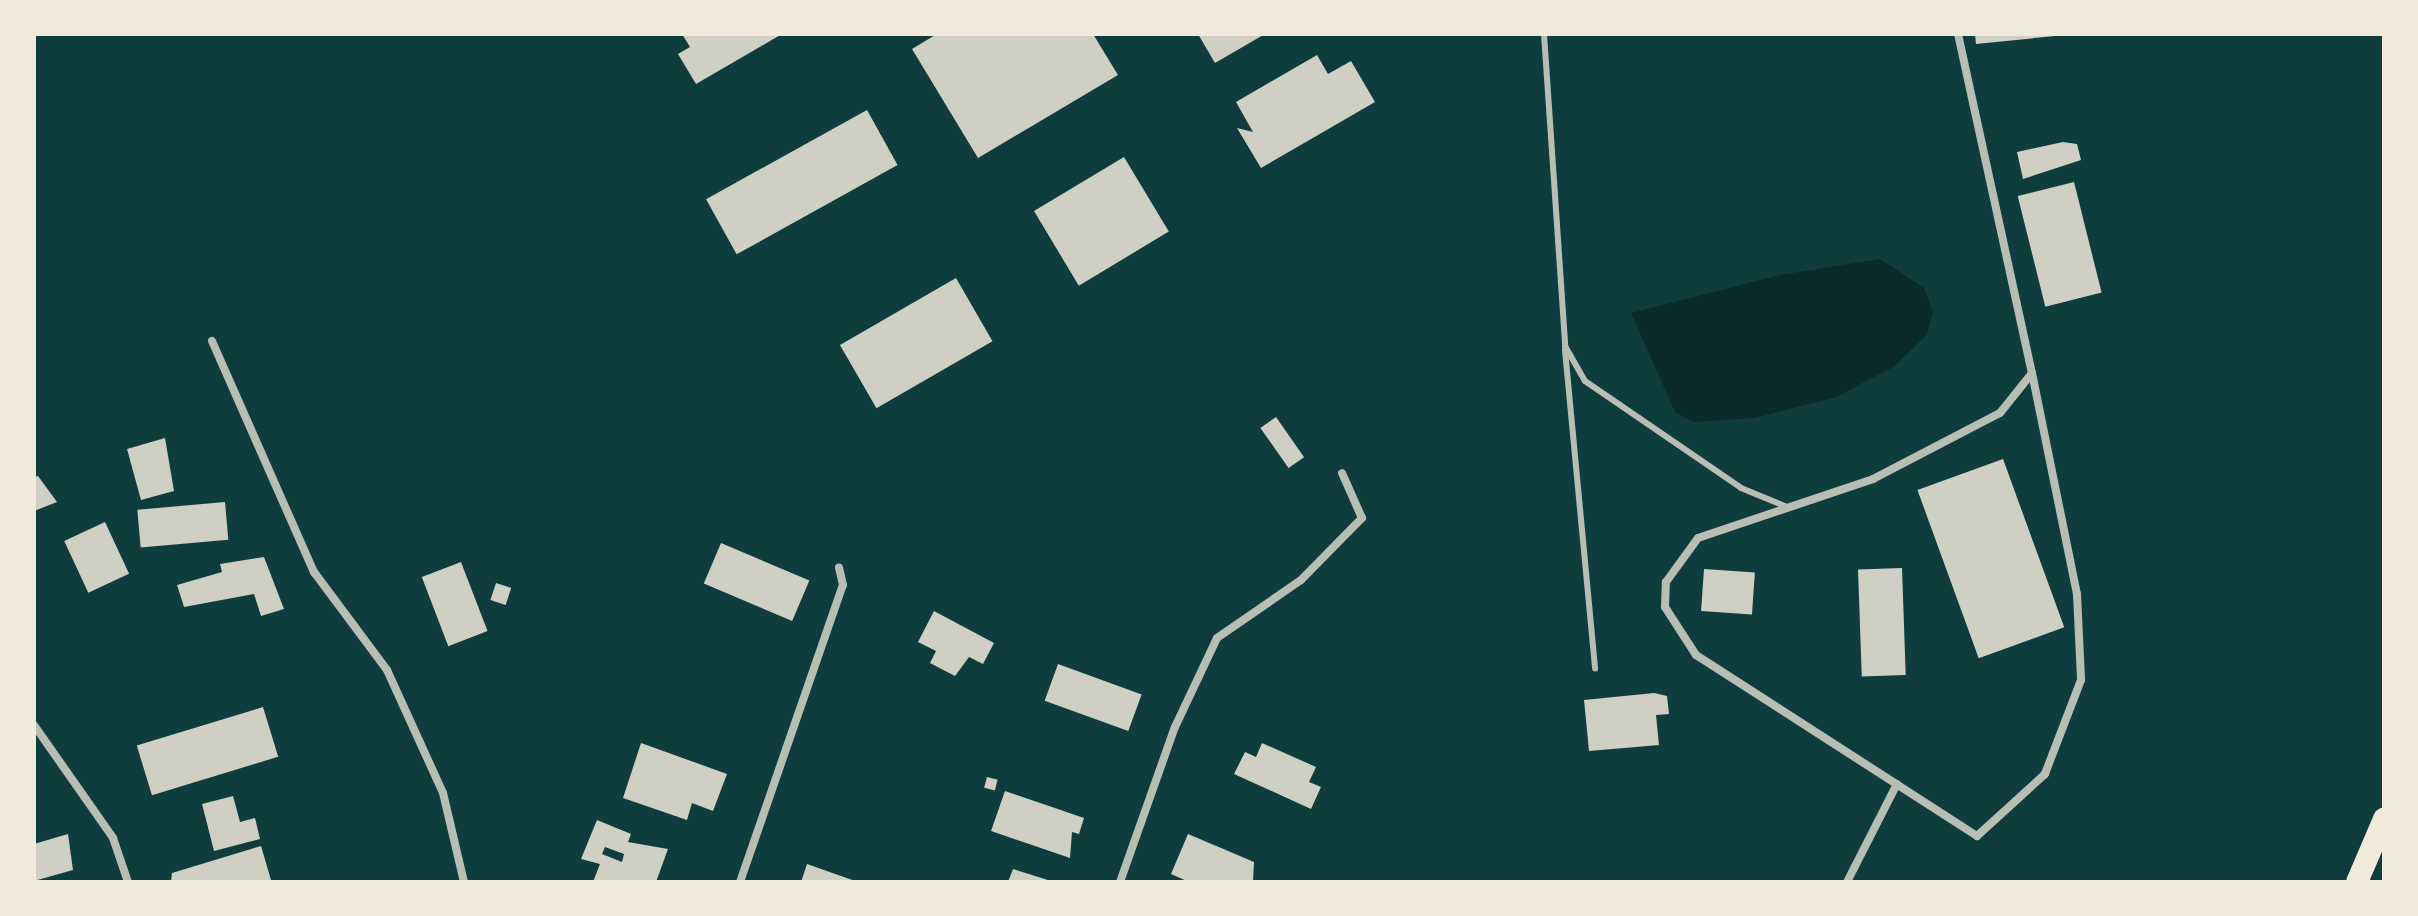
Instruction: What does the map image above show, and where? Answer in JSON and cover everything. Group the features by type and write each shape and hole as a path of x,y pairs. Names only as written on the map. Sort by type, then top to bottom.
{"highway":[{"path":"2357,882 2384,819"}],"street":[{"path":"1958,34 2032,373 2077,594 2081,680 2045,774 1977,836 1696,655 1665,607 1666,582 1698,538 1792,509 1873,479 2000,413 2032,373"},
{"path":"212,341 314,572 387,670 443,793 464,882"},
{"path":"1120,882 1217,638 1301,580 1362,518 1342,473"},
{"path":"740,882 843,585 839,567"},
{"path":"34,725 113,838 128,882"},
{"path":"1847,882 1897,784"}],"lane":[{"path":"1544,34 1565,346 1595,669"},
{"path":"1565,346 1585,381 1741,488 1792,509"}],"water":[{"path":"1880,259 1924,288 1933,312 1927,335 1893,367 1836,397 1755,418 1693,422 1675,412 1631,313 1780,275"}],"building":[{"path":"682,34 782,34 696,84 678,54 690,47"},
{"path":"937,34 1093,34 1118,75 978,158 912,49"},
{"path":"1198,34 1265,34 1215,63"},
{"path":"1975,34 2055,34 2055,36 1976,44"},
{"path":"1317,55 1328,74 1351,61 1375,102 1261,168 1237,128 1253,132 1236,102"},
{"path":"867,110 898,165 737,254 706,199"},
{"path":"2063,142 2077,144 2081,160 2023,179 2017,152"},
{"path":"1124,157 1169,232 1079,286 1034,211"},
{"path":"2074,182 2102,293 2045,307 2018,196"},
{"path":"956,278 992,341 876,408 840,345"},
{"path":"1276,417 1304,457 1289,468 1260,428"},
{"path":"165,438 174,491 141,500 127,449"},
{"path":"2003,459 2064,627 1979,658 1917,490"},
{"path":"38,476 57,502 34,511 34,477"},
{"path":"225,502 228,540 141,548 137,510"},
{"path":"105,522 129,574 88,593 64,541"},
{"path":"721,543 809,581 792,621 704,584"},
{"path":"264,557 284,609 261,616 254,594 184,607 177,585 222,572 220,564"},
{"path":"461,562 488,631 448,646 422,577"},
{"path":"1902,568 1906,675 1862,676 1858,570"},
{"path":"1704,569 1755,573 1752,614 1701,611"},
{"path":"496,583 511,588 506,605 490,600"},
{"path":"934,611 994,643 983,664 969,657 955,676 930,663 936,651 918,642"},
{"path":"1058,664 1142,694 1128,731 1045,701"},
{"path":"1654,693 1667,696 1669,714 1656,715 1659,745 1589,751 1584,700"},
{"path":"263,707 278,757 152,795 137,746"},
{"path":"641,743 727,774 713,811 692,803 687,820 623,798"},
{"path":"1262,743 1316,767 1309,782 1321,787 1311,809 1234,774 1245,752 1256,757"},
{"path":"987,777 998,780 995,790 984,788"},
{"path":"1005,791 1084,818 1079,834 1072,832 1070,858 991,831"},
{"path":"233,796 240,822 255,818 260,839 214,851 202,804"},
{"path":"597,820 631,834 628,842 668,849 656,882 593,882 600,864 581,859","holes":["605,847 624,854 622,862 602,854"]},
{"path":"68,834 73,870 34,881 34,844"},
{"path":"1188,834 1254,862 1253,882 1189,882 1171,874"},
{"path":"261,846 271,880 171,882 172,873"},
{"path":"807,864 858,882 801,882"},
{"path":"1013,869 1051,881 1051,882 1008,882"}]}
